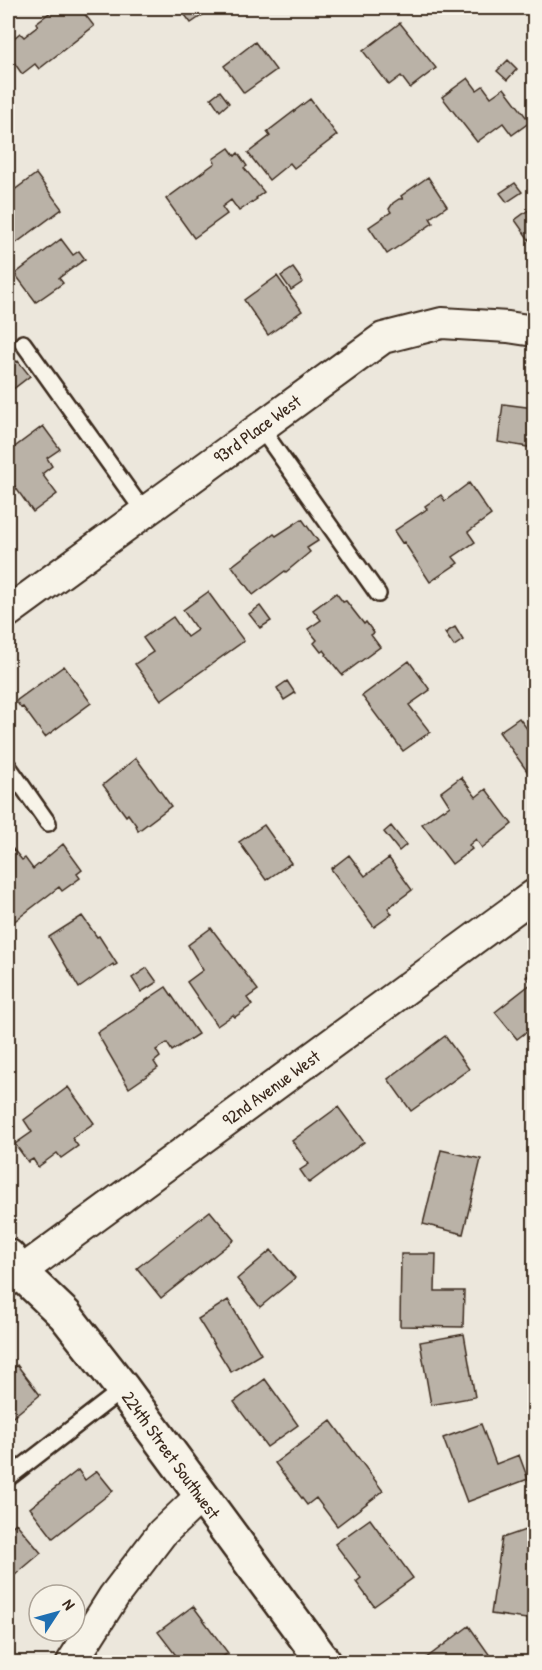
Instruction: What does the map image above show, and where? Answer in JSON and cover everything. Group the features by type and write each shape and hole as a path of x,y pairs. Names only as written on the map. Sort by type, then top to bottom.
{"street":[{"name":"93rd Place West","path":"8,612 383,338 442,323 534,331"},
{"name":"92nd Avenue West","path":"12,1269 534,895"},
{"name":"224th Street Southwest","path":"12,1269 64,1315 123,1389 324,1662"},
{"path":"72,1662 114,1596 162,1533 201,1496"}],"lane":[{"path":"23,343 144,512"},
{"path":"260,427 378,594"},
{"path":"8,766 48,823"},
{"path":"8,1478 123,1389"}],"building":[{"path":"56,8 80,8 94,26 39,69 35,64 22,74 8,54 8,43 20,33 24,37 38,26 36,23"},
{"path":"187,8 213,8 191,23 182,11"},
{"path":"400,23 436,68 410,88 401,76 389,85 363,51"},
{"path":"255,42 276,70 244,93 224,66"},
{"path":"508,60 517,69 507,80 497,71"},
{"path":"468,78 477,90 483,86 491,97 504,88 530,122 512,135 503,123 477,142 442,97"},
{"path":"220,91 229,103 220,111 211,98"},
{"path":"310,99 337,135 294,168 290,163 269,180 248,153 270,136 267,132"},
{"path":"229,148 235,156 238,153 247,166 244,168 264,192 239,211 231,200 222,207 227,214 194,238 166,199 215,163 213,159"},
{"path":"36,174 62,209 8,249 8,192 10,193"},
{"path":"428,177 447,206 430,218 433,223 387,254 369,227 391,212 389,209 393,203 403,199 401,196"},
{"path":"515,183 522,192 507,202 500,193"},
{"path":"534,206 534,247 515,220"},
{"path":"61,239 73,255 79,251 85,259 59,278 63,283 36,302 15,274"},
{"path":"293,268 303,282 291,290 281,276"},
{"path":"277,276 302,311 268,335 244,300"},
{"path":"15,360 30,376 8,393 8,369 11,367 9,364"},
{"path":"503,404 534,408 534,448 498,442"},
{"path":"43,426 60,449 47,458 52,466 42,474 57,494 33,512 8,477 8,452"},
{"path":"469,483 491,515 468,532 475,542 453,557 458,563 430,582 404,542 402,543 394,531 427,509 425,506 441,495 445,501"},
{"path":"302,519 318,541 307,548 310,552 286,572 253,595 232,566 274,534 276,536"},
{"path":"208,592 244,641 161,700 135,664 153,652 143,638 173,617 187,637 197,630 183,610"},
{"path":"336,593 343,602 346,601 364,624 366,622 374,633 371,635 380,647 342,675 324,650 321,652 314,643 317,640 308,629 321,620 313,610"},
{"path":"260,606 271,621 260,628 249,614"},
{"path":"455,627 463,640 454,646 445,633"},
{"path":"409,661 430,690 409,705 430,732 403,751 362,696"},
{"path":"64,666 91,703 45,737 16,701"},
{"path":"287,681 295,693 284,700 277,688"},
{"path":"519,718 534,738 534,776 532,778 499,732"},
{"path":"136,758 171,806 138,831 128,814 126,816 103,785"},
{"path":"461,777 476,797 486,789 512,824 482,848 476,839 469,845 472,849 452,864 422,824 450,806 441,792"},
{"path":"264,825 291,863 266,880 239,842"},
{"path":"391,826 406,845 399,851 384,832"},
{"path":"63,844 82,870 77,874 80,878 62,891 59,887 8,926 8,853 13,849 22,860 25,858 33,869"},
{"path":"349,855 365,876 389,858 412,890 388,908 392,914 374,927 331,869"},
{"path":"82,916 97,937 99,936 117,964 114,966 113,964 79,988 49,937"},
{"path":"211,928 258,990 247,998 252,1005 217,1026 187,982 203,970 188,945"},
{"path":"147,968 157,982 141,992 132,978"},
{"path":"534,970 534,1026 517,1039 495,1012 532,983 526,977"},
{"path":"166,987 198,1034 172,1051 167,1043 156,1050 160,1057 154,1062 158,1068 129,1088 97,1033"},
{"path":"445,1036 469,1069 411,1111 388,1079"},
{"path":"68,1087 94,1123 72,1138 78,1146 61,1158 57,1153 38,1167 33,1159 28,1162 15,1144 32,1132 24,1120"},
{"path":"338,1107 364,1142 309,1183 300,1170 309,1164 292,1141"},
{"path":"441,1150 481,1159 463,1234 423,1224"},
{"path":"210,1211 234,1240 161,1298 137,1268"},
{"path":"271,1250 295,1278 260,1307 237,1279"},
{"path":"401,1254 436,1254 435,1291 464,1291 463,1327 400,1326"},
{"path":"228,1300 261,1354 231,1372 198,1319"},
{"path":"464,1334 475,1397 431,1405 420,1342"},
{"path":"17,1365 40,1395 8,1421 8,1373"},
{"path":"265,1379 298,1425 267,1447 234,1402"},
{"path":"331,1421 383,1491 337,1526 316,1498 307,1505 275,1463"},
{"path":"481,1424 496,1464 519,1455 528,1479 467,1502 443,1438"},
{"path":"78,1470 85,1480 97,1471 113,1491 53,1538 30,1508"},
{"path":"370,1519 413,1578 374,1606 356,1582 361,1578 335,1544"},
{"path":"16,1523 41,1553 8,1581 8,1530"},
{"path":"534,1527 534,1620 491,1614 502,1538"},
{"path":"193,1606 228,1653 215,1662 181,1662 158,1632"},
{"path":"469,1626 491,1657 484,1662 421,1662"}]}
